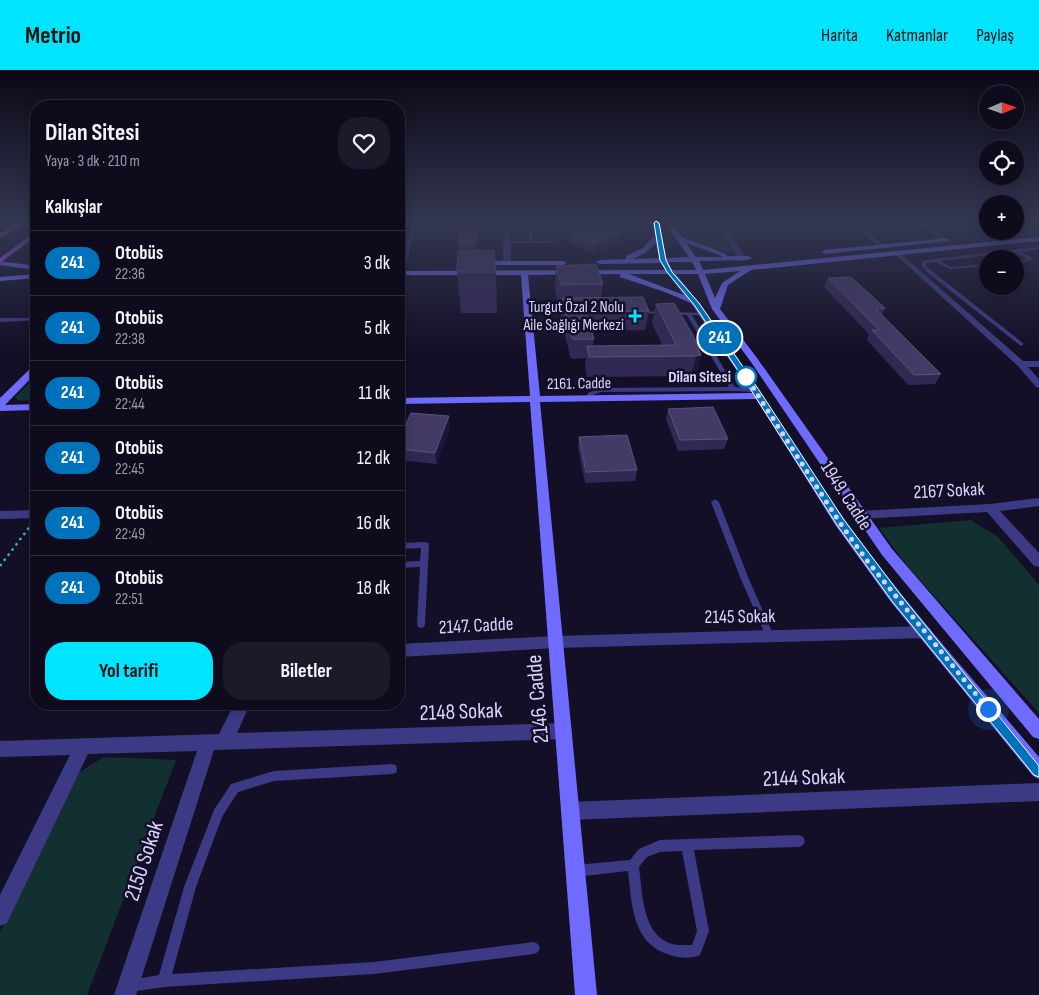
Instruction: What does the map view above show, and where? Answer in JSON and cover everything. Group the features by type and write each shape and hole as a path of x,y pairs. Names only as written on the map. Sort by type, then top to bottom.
{"street":[{"name":"1949. Cadde","path":"667,266 700,309 757,393 840,523 868,562 1039,770"},
{"name":"1949. Cadde","path":"697,266 716,309 754,360 887,552 948,627 1039,731"},
{"path":"405,273 701,272 752,266"},
{"path":"716,309 721,289 726,282 753,266"},
{"path":"911,266 1020,364 1039,385"},
{"path":"604,271 630,277 668,290 700,309"},
{"name":"2146. Cadde","path":"524,272 586,995"},
{"path":"0,279 30,276"},
{"path":"1020,364 1039,364"},
{"path":"30,373 4,396 0,406 30,407"},
{"name":"2161. Cadde","path":"405,401 757,393"},
{"name":"2167 Sokak","path":"860,515 990,508 1039,502"},
{"path":"990,508 1039,562"},
{"path":"0,514 30,514"},
{"path":"925,632 948,627"},
{"name":"2145 Sokak","path":"556,642 925,632"},
{"name":"2147. Cadde","path":"405,651 556,642"},
{"name":"2150 Sokak","path":"126,991 216,742 238,710"},
{"name":"2148 Sokak","path":"0,749 564,731"},
{"path":"0,916 83,746"},
{"name":"2144 Sokak","path":"570,811 1039,792"}],"lane":[{"path":"924,266 1021,344"},
{"path":"946,266 950,268 973,266"},
{"path":"629,313 678,312 689,315 700,309"},
{"path":"689,315 733,389"},
{"path":"0,320 30,319"},
{"path":"589,398 590,394 600,390 733,389 757,393"},
{"path":"715,502 744,578 770,636"},
{"path":"405,546 425,545 421,624"},
{"path":"405,564 423,564"},
{"path":"164,981 190,887 218,814 235,788 274,776 392,769"},
{"path":"576,871 633,865 643,853 660,846 799,841"},
{"path":"633,865 642,926 651,939 665,950 696,951 703,932 687,845"},
{"path":"126,991 164,981 374,968 534,948"}],"path":[{"path":"0,566 30,526"}],"green space":[{"path":"30,382 30,400 19,401 15,397"},
{"path":"971,520 998,537 1039,585 1039,713 909,568 879,528"},
{"path":"104,757 176,760 87,995 0,995 0,932 76,774"}],"building":[{"path":"457,266 495,266 496,272 457,272"},
{"path":"556,266 597,266 603,284 561,285"},
{"path":"851,277 885,308 876,309 941,374 914,375 872,330 879,330 828,278"},
{"path":"643,297 649,311 585,312 594,339 573,339 571,337 562,298"},
{"path":"674,303 693,335 701,355 589,357 587,346 676,345 656,304"},
{"path":"713,407 728,439 680,440 668,409"},
{"path":"411,413 449,416 435,453 405,450 405,426"},
{"path":"627,435 637,470 586,472 579,437"}],"bus line":[{"name":"241","path":"667,266 697,304 755,390 840,523 868,562 1039,770"}],"place":[{"name":"Turgut Özal 2 Nolu Aile Sağlığı Merkezi","path":"635,316"},
{"name":"Dilan Sitesi","path":"746,377"}],"route":[{"path":"746,377 745,375 840,523 868,562 988,709"}]}
